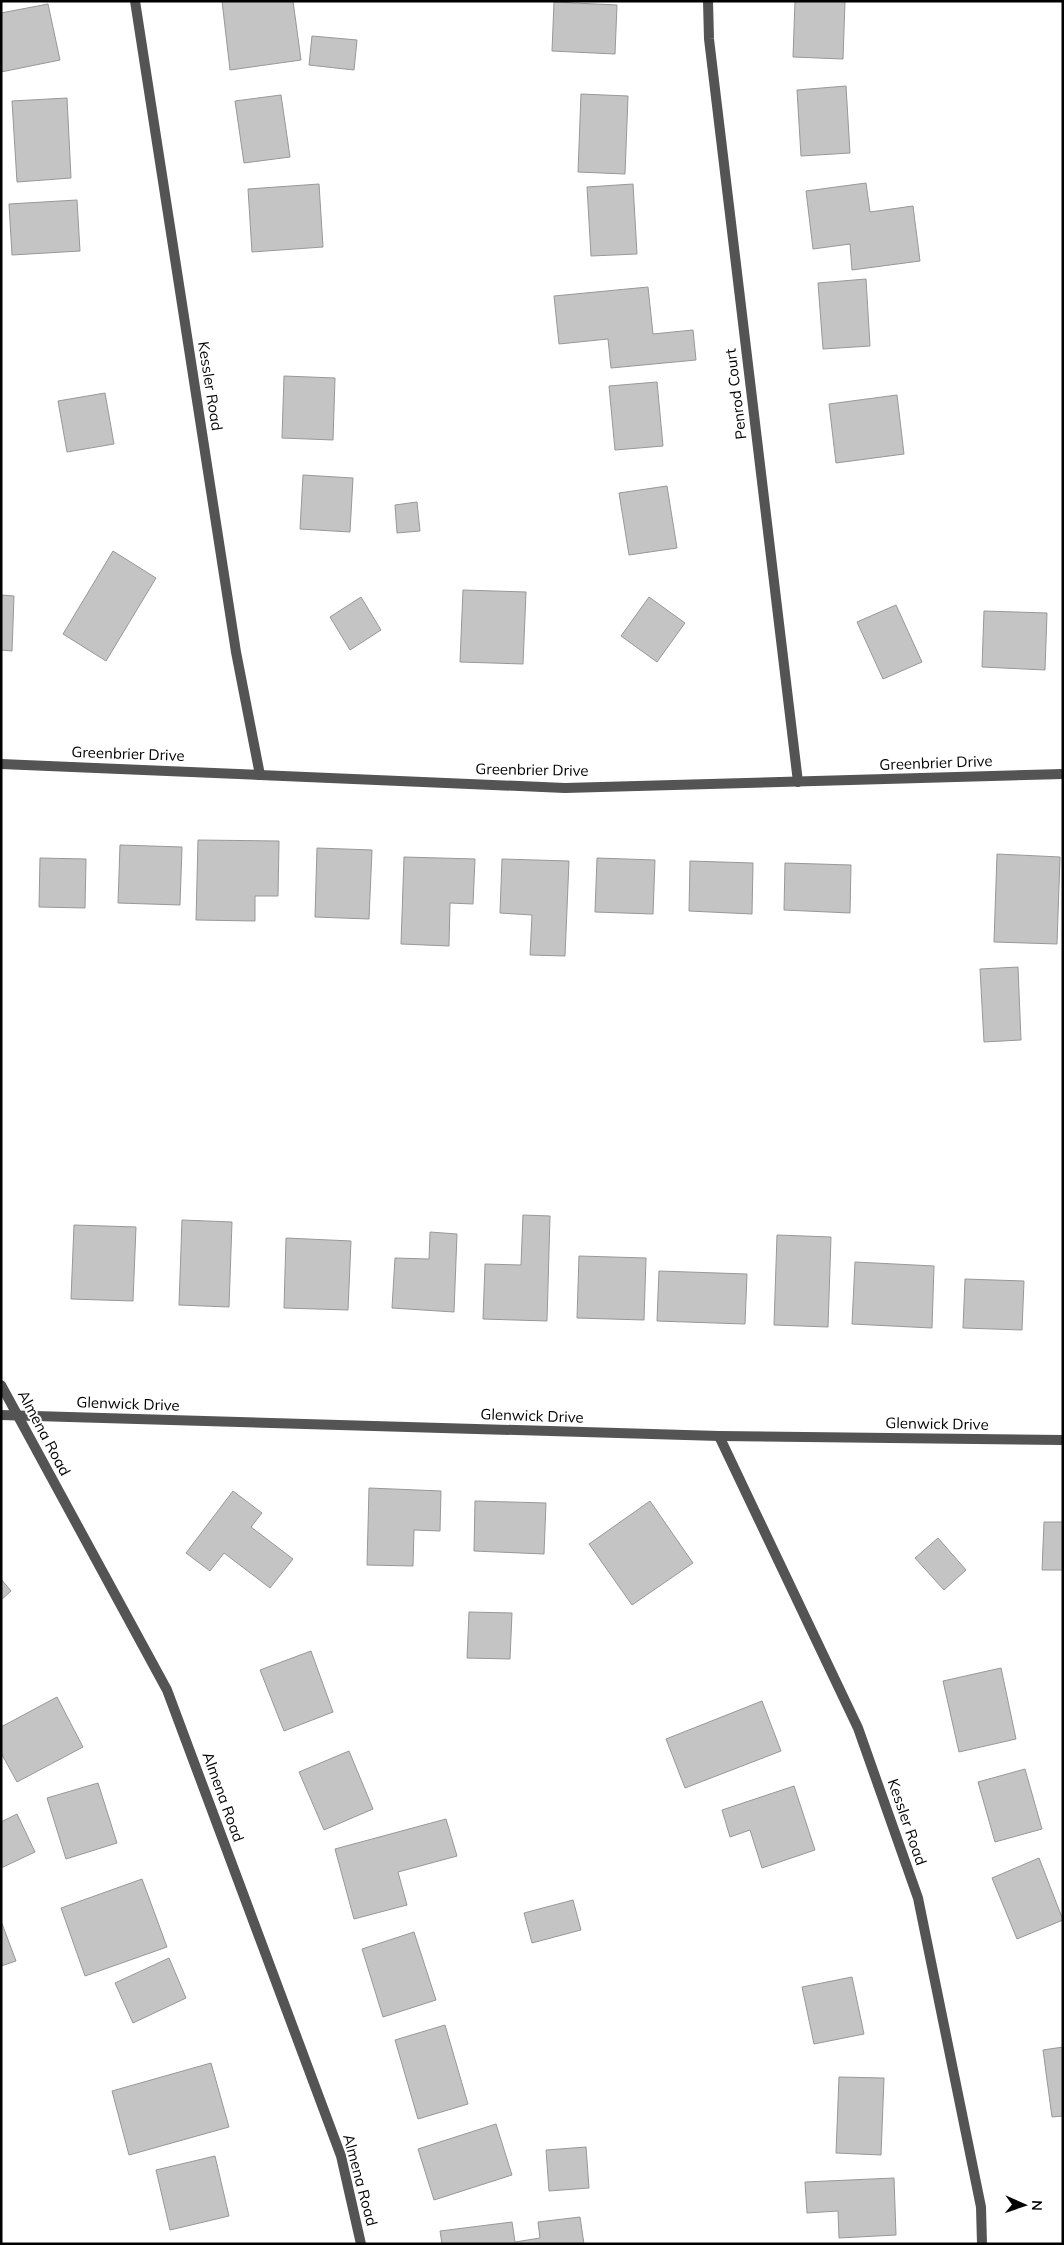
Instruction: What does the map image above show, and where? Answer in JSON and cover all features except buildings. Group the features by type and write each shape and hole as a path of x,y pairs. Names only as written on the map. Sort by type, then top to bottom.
{"street":[{"name":"Kessler Road","path":"135,1 234,642 260,775"},
{"name":"Penrod Court","path":"708,1 709,39 798,782"},
{"name":"Greenbrier Drive","path":"1,764 565,788 1063,774"},
{"name":"Almena Road","path":"1,1385 167,1690 341,2156 361,2244"},
{"name":"Glenwick Drive","path":"1,1415 719,1436 1063,1440"},
{"name":"Kessler Road","path":"719,1436 858,1728 918,1898 981,2207 982,2244"}]}
